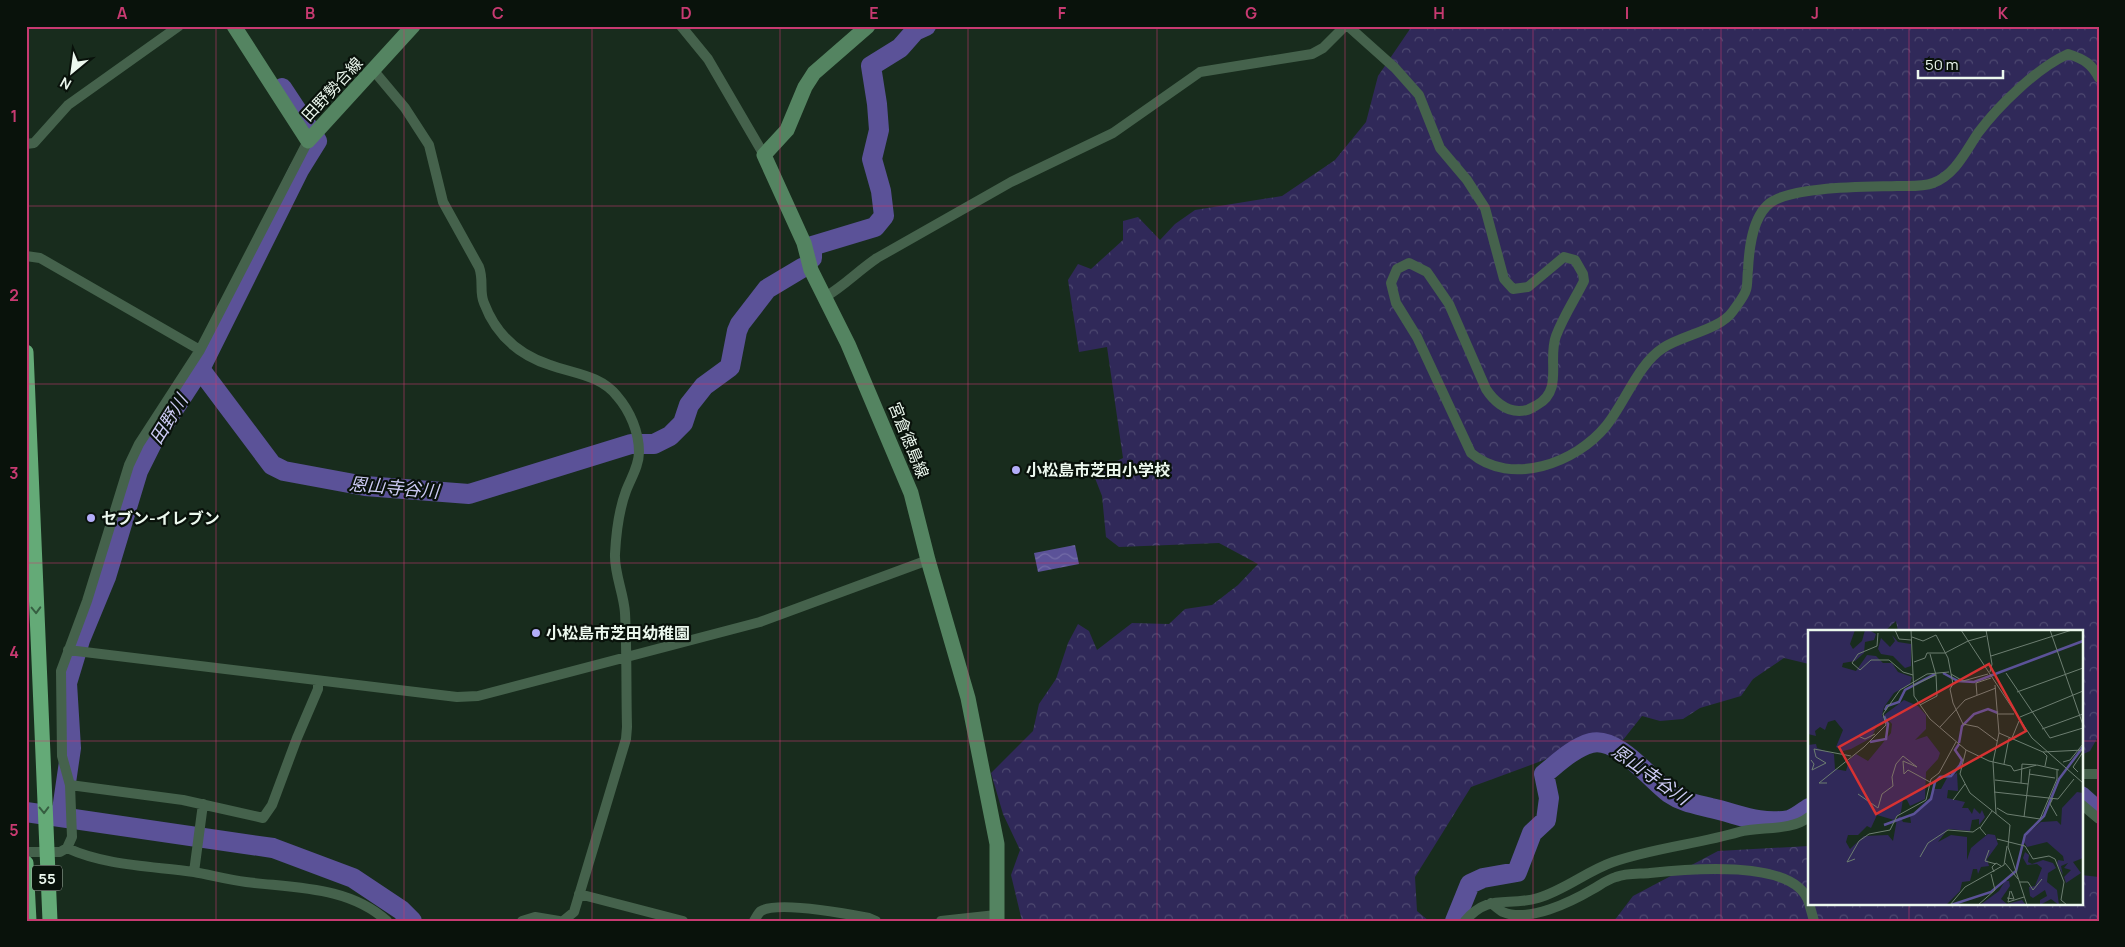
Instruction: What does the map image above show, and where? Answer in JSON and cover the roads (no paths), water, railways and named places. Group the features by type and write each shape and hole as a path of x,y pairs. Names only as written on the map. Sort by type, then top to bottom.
{"highway":[{"name":"55","path":"26,352 44,836 50,921"},
{"name":"55","path":"26,863 29,921"}],"main road":[{"name":"田野勢合線","path":"234,26 308,141 413,26"},
{"path":"764,155 787,130 805,87 814,74 868,26"},
{"name":"宮倉徳島線","path":"764,155 798,230 811,270 879,413 911,492 928,560 968,698 997,844 996,918"}],"street":[{"path":"26,144 34,143 68,105 179,26"},
{"path":"681,26 708,59 764,155"},
{"path":"825,297 842,287 861,269 877,258 1011,182 1113,133 1200,72 1312,54 1323,48 1347,26 1395,68 1419,95 1440,148 1466,180 1485,208 1504,278 1513,289 1528,287 1564,257 1575,260 1583,274 1584,281 1556,335 1553,349 1554,379 1546,400 1527,411 1513,411 1494,400 1486,389 1449,304 1426,272 1409,263 1397,269 1391,283 1396,302 1436,374 1471,452 1482,462 1512,470 1530,469 1554,463 1578,450 1605,428 1648,361 1662,348 1721,321 1732,312 1746,290 1749,258 1755,228 1764,210 1772,202 1791,195 1845,188 1932,184 1946,176 2003,104 2054,61 2068,54 2084,59 2094,68 2099,78"},
{"path":"374,70 406,108 429,144 444,202 479,267 483,277 482,296 484,304 506,341 526,354 549,365 595,378 609,387 631,418 637,438 639,450 637,467 623,504 614,557 625,612 626,739 574,912 561,921 535,917 522,921"},
{"path":"26,852 60,852 67,848 72,837 71,788 62,756 60,682 74,652 90,592 129,466 139,444 200,350 308,141"},
{"path":"26,256 40,258 200,350"},
{"path":"74,652 318,682 457,697 478,696 760,622 928,560"},
{"path":"71,788 263,818 272,804 318,689 318,682"},
{"path":"2082,774 2099,774"},
{"path":"2082,805 2099,819"},
{"path":"194,868 203,809"},
{"path":"1465,921 1476,908 1491,903 1537,898 1562,888 1593,870 1616,861 1751,829 1782,827 1808,817"},
{"path":"67,848 90,856 134,865 194,868 245,882 319,889 347,898 387,921"},
{"path":"1491,903 1502,912 1515,915 1536,912 1566,904 1616,876 1696,868 1744,870 1789,880 1804,890 1808,900"},
{"path":"579,894 682,921"},
{"path":"1809,904 1814,921"},
{"path":"754,921 760,912 767,909 802,908 869,918 876,921"},
{"path":"941,921 996,918"}],"water":[{"path":"1075,545 1079,564 1038,572 1034,553"}],"waterway":[{"path":"812,258 812,246 875,227 884,216 881,191 872,159 879,130 871,66 900,48 915,31 926,26"},
{"name":"田野川","path":"61,817 71,748 67,683 80,640 106,577 138,471 153,441 200,369 299,170 317,141 282,88"},
{"name":"恩山寺谷川","path":"200,369 272,465 284,471 365,486 469,494 631,444 654,444 670,436 683,423 689,405 704,386 730,367 740,324 767,289 802,268"},
{"name":"恩山寺谷川","path":"1455,921 1470,884 1483,878 1517,872 1532,833 1546,820 1549,798 1544,774 1584,745 1601,743 1611,746 1632,760 1669,793 1689,802 1749,818 1768,821 1789,820 1808,809"},
{"name":"恩山寺谷川","path":"2082,797 2099,812"},
{"path":"26,812 273,848 353,878 401,910 412,921"}],"place":[{"name":"小松島市芝田小学校","path":"1016,470"},
{"name":"セブン-イレブン","path":"91,518"},
{"name":"小松島市芝田幼稚園","path":"536,633"}]}
